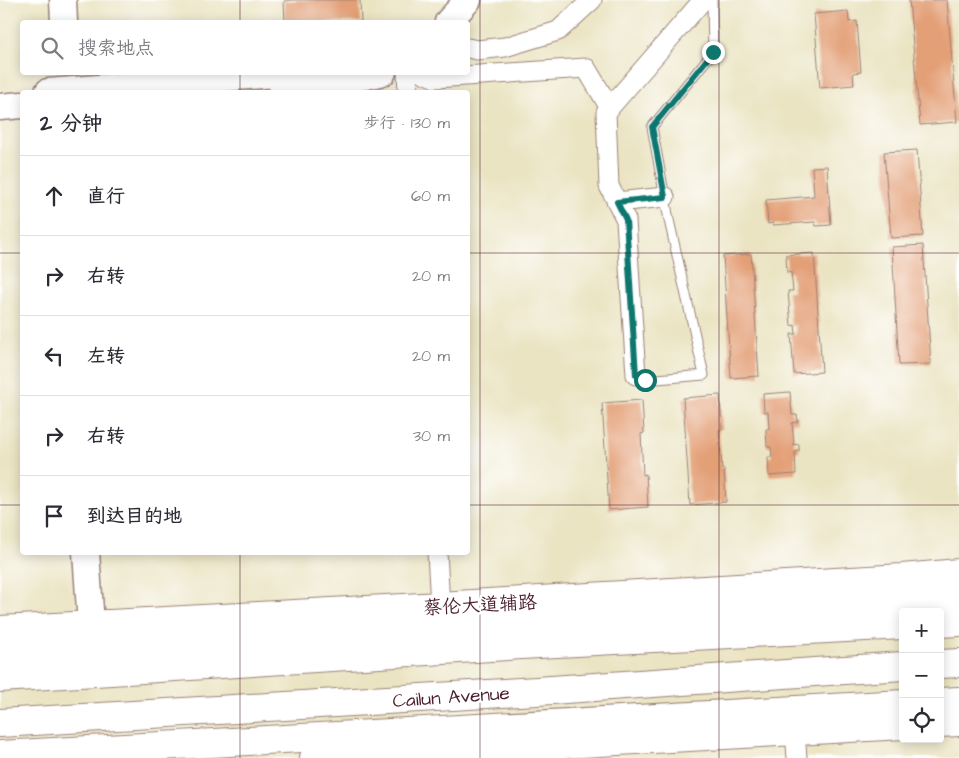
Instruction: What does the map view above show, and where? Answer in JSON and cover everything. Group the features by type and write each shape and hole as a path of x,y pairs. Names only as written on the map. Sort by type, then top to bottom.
{"main road":[{"path":"0,678 548,644 909,600 959,573"},
{"path":"0,655 122,647 441,617 959,597"},
{"name":"蔡伦大道辅路","path":"0,630 98,624 441,617"},
{"path":"944,623 959,622"},
{"path":"80,650 98,624 122,647"},
{"path":"944,664 959,663"},
{"name":"Cailun Avenue","path":"0,724 899,666"},
{"path":"944,702 959,701"},
{"path":"325,753 391,732 899,704"},
{"path":"944,723 959,722"},
{"path":"0,755 325,753 899,725"}],"street":[{"path":"48,0 49,20"},
{"path":"63,0 64,20"},
{"path":"438,20 457,0"},
{"path":"450,20 468,0"},
{"path":"470,48 477,50 505,47 558,31 592,0"},
{"path":"636,375 626,220 609,186 606,112 703,0"},
{"path":"428,75 435,78 586,68 610,108"},
{"path":"59,86 248,75"},
{"path":"213,90 332,81 372,75"},
{"path":"407,75 408,90"},
{"path":"0,96 20,94"},
{"path":"0,107 20,105"},
{"path":"617,202 665,197"},
{"path":"86,555 98,624"},
{"path":"98,624 101,555"},
{"path":"437,555 441,617"},
{"path":"795,731 797,758"}],"lane":[{"path":"636,375 645,380 704,375 665,197 652,127 713,52 712,0"}],"building":[{"path":"360,0 361,20 285,20 284,1"},
{"path":"909,0 947,0 957,122 920,125"},
{"path":"848,11 849,22 857,21 861,72 853,73 854,85 820,88 814,14"},
{"path":"917,150 923,236 891,238 884,152"},
{"path":"827,166 831,225 816,226 815,222 768,224 766,200 814,196 812,167"},
{"path":"923,245 931,364 899,365 892,247"},
{"path":"814,253 822,372 794,374 791,334 796,334 795,325 791,326 788,291 793,291 791,272 787,273 786,255"},
{"path":"751,254 759,376 731,378 723,256"},
{"path":"790,392 792,415 797,415 798,422 792,423 794,445 799,444 799,451 795,452 796,474 769,476 768,457 772,457 771,447 767,447 766,429 769,429 768,412 764,412 763,394"},
{"path":"720,395 722,429 719,430 726,502 690,505 683,398"},
{"path":"642,400 644,433 641,434 643,475 646,474 648,507 609,510 602,403"}],"route":[{"path":"645,380 636,375 626,220 617,202 665,197 652,127 713,52"}]}
